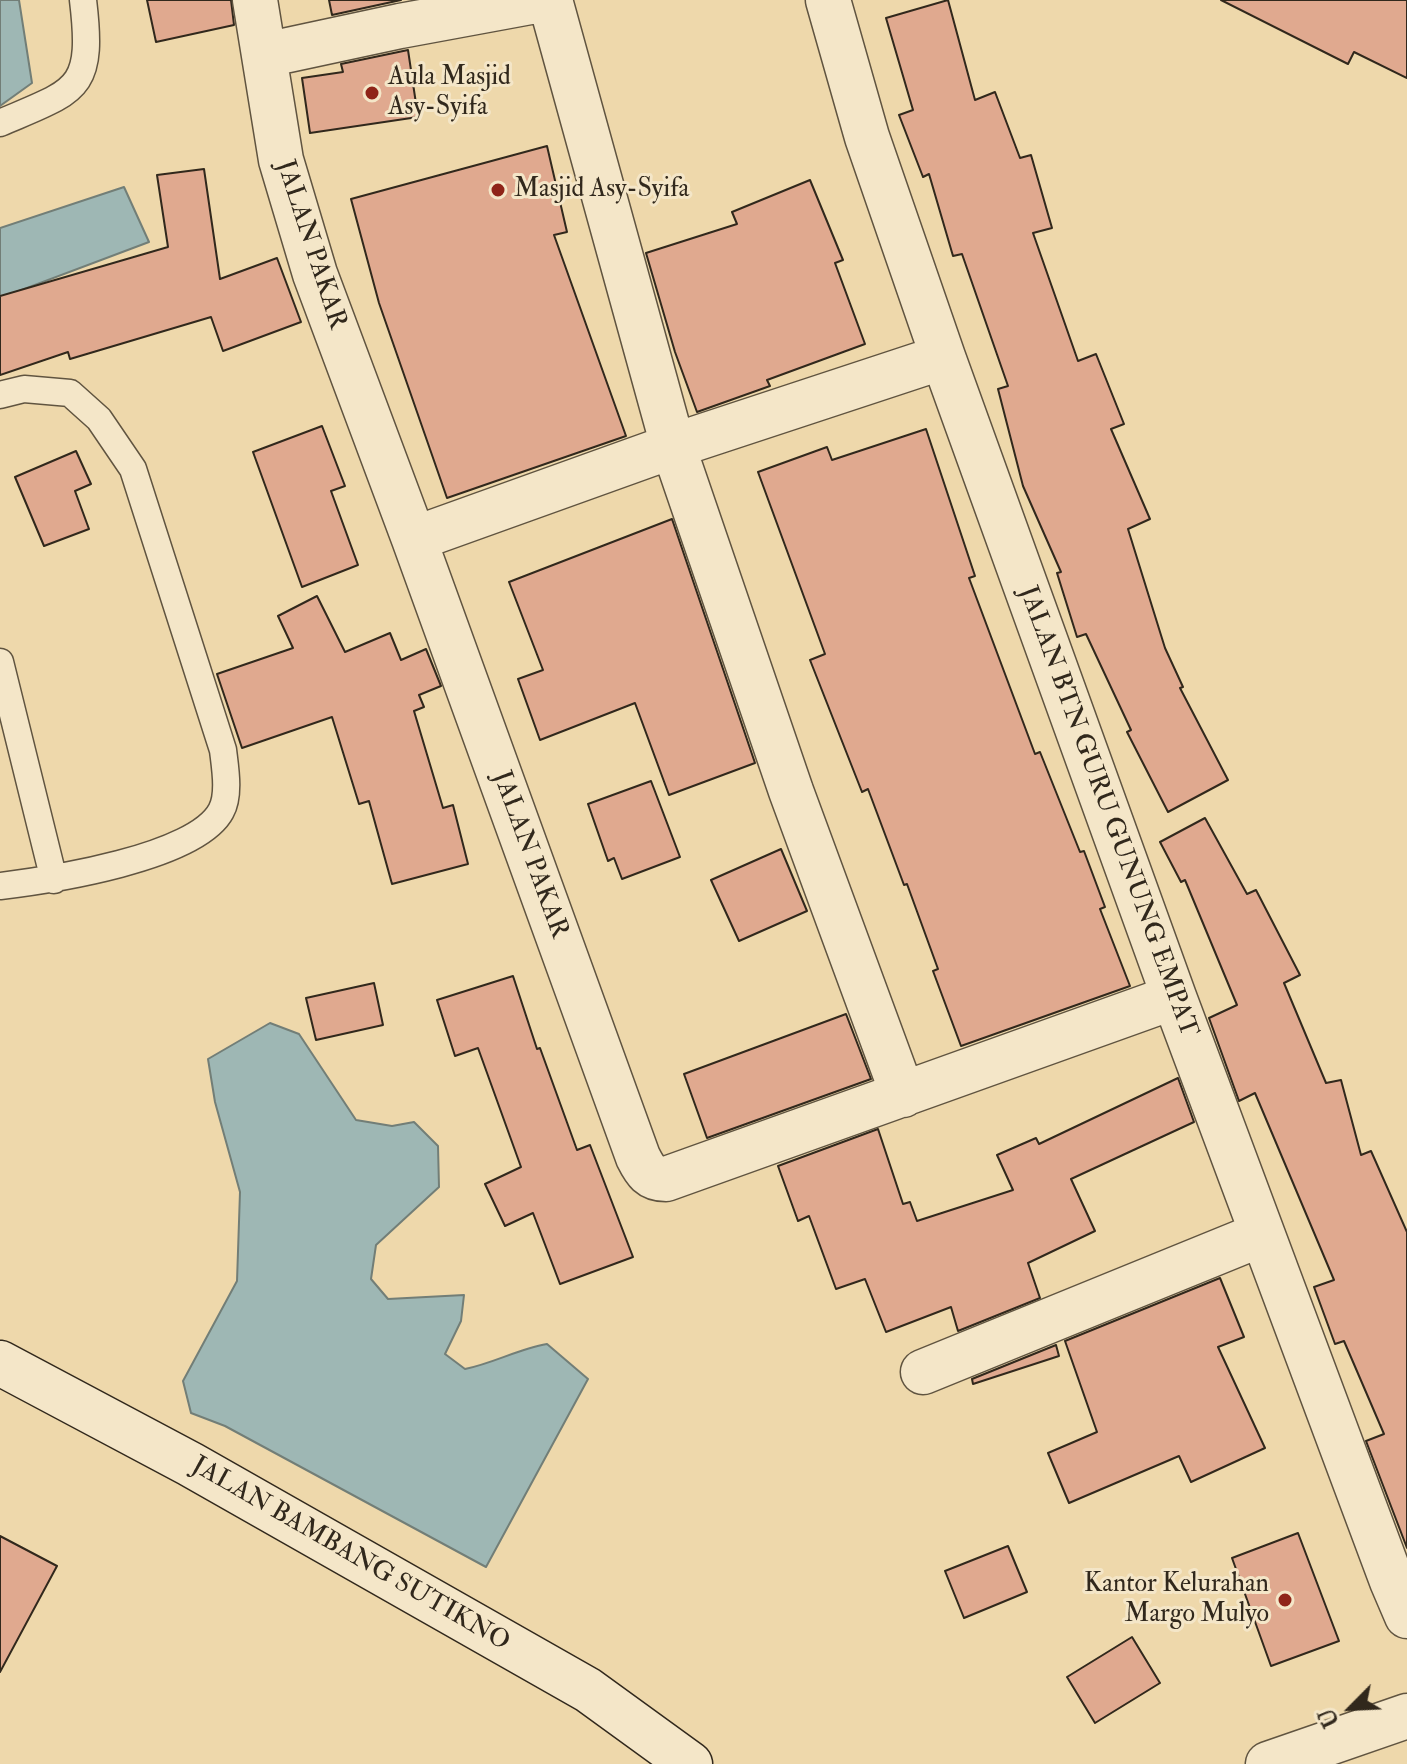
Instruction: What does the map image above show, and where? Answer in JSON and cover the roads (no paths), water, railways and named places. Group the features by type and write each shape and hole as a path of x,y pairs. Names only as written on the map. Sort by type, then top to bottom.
{"street":[{"name":"JALAN PAKAR","path":"255,0 281,160 315,274 633,1143 647,1174 656,1179 666,1179 1174,997"},
{"path":"265,55 541,0"},
{"path":"550,0 673,446 791,791 903,1095"},
{"name":"JALAN BTN GURU GUNUNG EMPAT","path":"828,0 867,137 943,357 1174,997 1407,1616"},
{"path":"414,539 673,446 943,357"},
{"path":"923,1372 1262,1234"},
{"name":"JALAN BAMBANG SUTIKNO","path":"0,1363 190,1464 588,1690 690,1764"},
{"path":"1268,1764 1407,1716"}],"lane":[{"path":"0,123 63,97 81,78 88,40 83,0"},
{"path":"0,395 24,389 70,393 99,419 133,469 223,750 226,780 222,810 203,831 166,851 54,880 0,886"},
{"path":"0,662 54,880"}],"water":[{"path":"0,0 19,0 32,83 0,106"},
{"path":"124,187 149,242 0,298 0,228"},
{"path":"270,1023 299,1034 356,1120 392,1126 414,1122 438,1146 439,1187 376,1245 371,1279 388,1299 464,1295 461,1321 445,1354 465,1369 547,1344 588,1379 486,1567 225,1426 191,1413 183,1381 237,1281 240,1192 215,1102 208,1059"}],"place":[{"name":"Aula Masjid Asy-Syifa","path":"372,93"},
{"name":"Masjid Asy-Syifa","path":"498,190"},
{"name":"Kantor Kelurahan Margo Mulyo","path":"1285,1600"}]}
